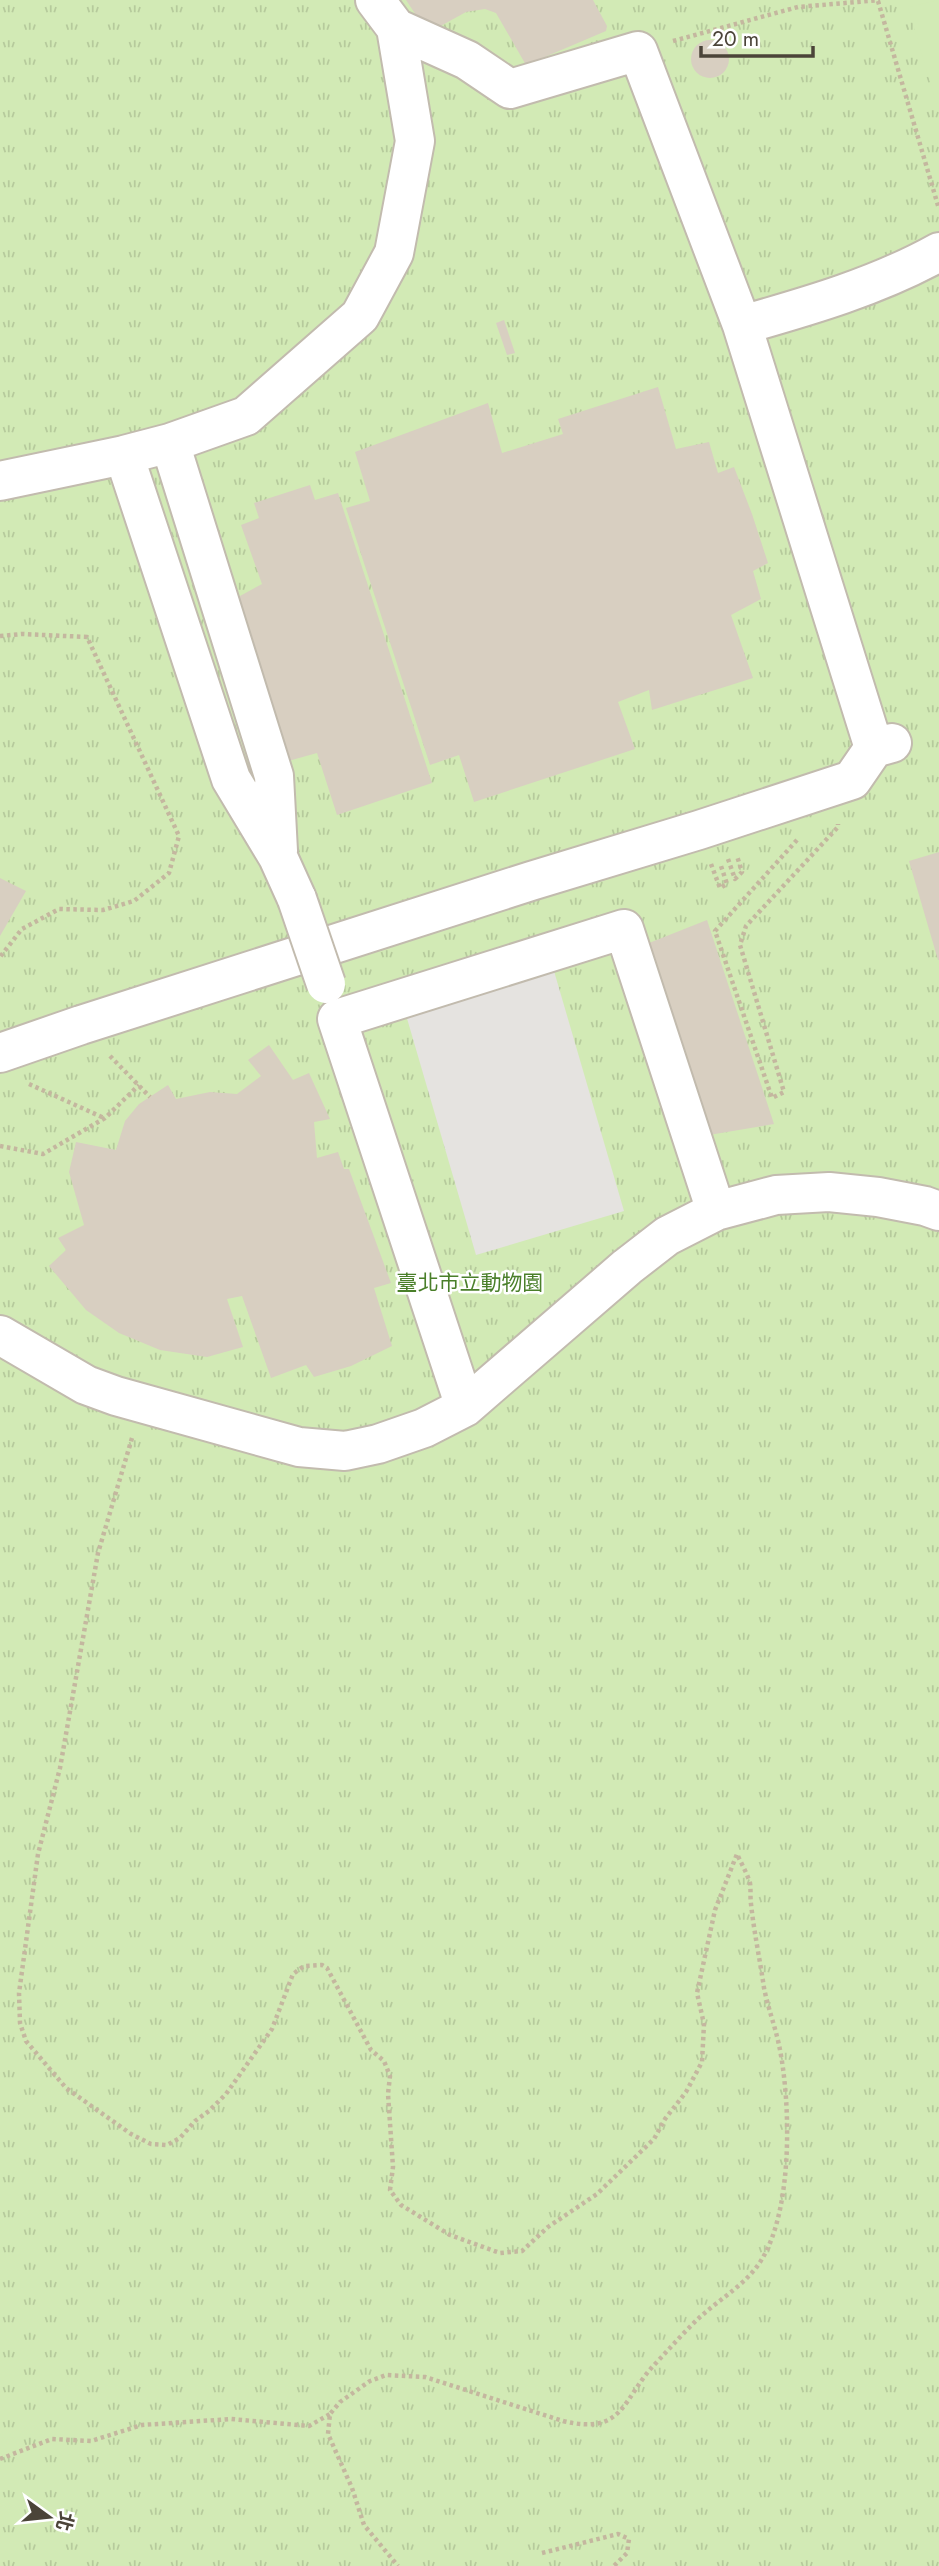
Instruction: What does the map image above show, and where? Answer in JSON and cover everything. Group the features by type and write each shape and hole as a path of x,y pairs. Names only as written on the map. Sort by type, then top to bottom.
{"street":[{"path":"12,1067 81,1025 852,780 883,746 742,325 621,56 510,89 467,60 385,14"},
{"path":"0,481 170,443 246,416 360,316 394,253 415,141 385,14"},
{"path":"742,325 810,306 918,264 939,252"},
{"path":"170,443 275,776 278,857"},
{"path":"124,455 231,779 278,857 297,899 466,1407"},
{"path":"331,1001 624,929 716,1211"},
{"path":"0,1335 86,1385 299,1447 345,1451 378,1444 424,1428 466,1407 627,1267 667,1236 716,1211 776,1195 830,1192 878,1197 939,1211"}],"path":[{"path":"621,56 799,7 879,0 939,209"},
{"path":"0,636 22,634 87,637 179,836 169,873 134,901 103,910 59,909 22,929 0,957"},
{"path":"789,838 803,834 715,931 772,1098 784,1092 740,945 746,926 838,827 836,785"},
{"path":"699,830 720,888 727,884 719,859 727,856 735,879 742,872 736,852"},
{"path":"12,1067 105,1118"},
{"path":"0,1146 43,1154 105,1118 139,1085 150,1097"},
{"path":"0,2459 52,2439 91,2441 142,2425 231,2419 309,2426 330,2414 340,2402 370,2381 386,2375 425,2377 563,2421 586,2427 597,2425 613,2417 630,2400 648,2371 699,2318 748,2278 763,2258 776,2225 784,2189 787,2090 779,2042 768,2011 750,1883 737,1854 715,1910 697,1993 704,2024 702,2062 686,2092 665,2119 654,2139 597,2194 548,2227 522,2251 500,2253 450,2235 401,2205 390,2190 393,2167 388,2094 390,2076 384,2061 371,2050 327,1968 322,1965 304,1966 293,1974 272,2029 226,2094 180,2138 167,2145 151,2144 131,2134 66,2088 26,2041 20,2023 19,1993 38,1854 60,1768 98,1553 142,1403"},
{"path":"330,2414 328,2434 352,2488 363,2525 398,2566"},
{"path":"542,2553 618,2534 629,2539 627,2553 614,2566"}],"green space":[{"name":"臺北市立動物園","path":"0,0 939,0 939,2566 0,2566"},
{"path":"939,0 939,113 908,7"}],"shaded area":[{"path":"554,971 624,1211 476,1255 406,1015"}],"building":[{"path":"406,0 593,0 607,26 606,31 526,65 496,13 485,9 466,12 428,33"},
{"path":"710,40 724,45 729,59 724,73 710,78 696,73 691,59 696,45"},
{"path":"504,320 515,353 507,355 496,323"},
{"path":"658,387 676,449 709,442 718,473 734,467 768,563 753,571 761,599 731,615 753,678 652,710 649,690 618,702 635,749 474,802 459,755 430,765 346,508 370,501 355,452 488,403 502,453 563,434 558,419"},
{"path":"310,485 315,500 338,493 432,783 337,815 317,753 281,763 229,602 262,584 241,525 259,518 254,503"},
{"path":"939,852 939,960 938,960 909,861"},
{"path":"0,878 26,891 0,936"},
{"path":"707,920 774,1124 709,1135 644,945"},
{"path":"269,1045 293,1080 309,1073 330,1119 314,1122 317,1158 338,1152 344,1169 349,1169 391,1283 374,1288 392,1346 351,1366 314,1377 306,1365 271,1378 242,1296 227,1299 243,1347 207,1357 160,1350 119,1333 86,1310 49,1266 66,1250 58,1238 84,1225 69,1172 76,1142 116,1150 125,1121 139,1104 168,1085 176,1099 210,1092 237,1094 261,1076 248,1060"}]}
